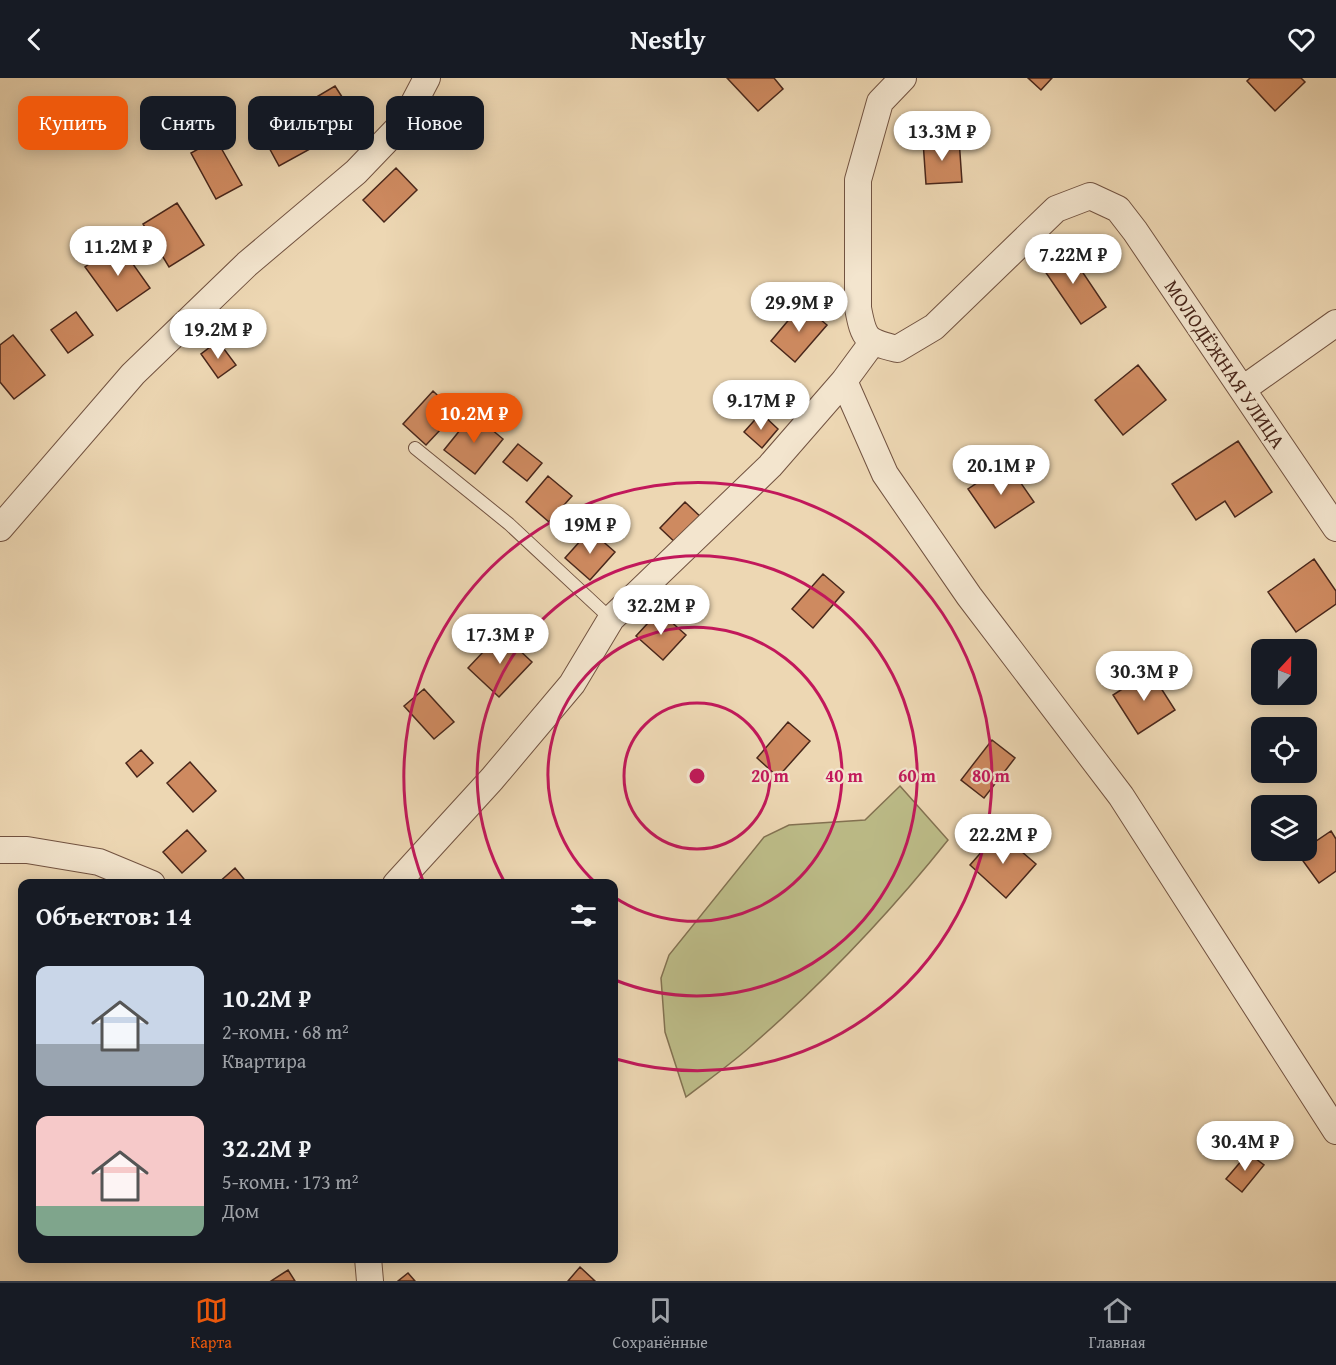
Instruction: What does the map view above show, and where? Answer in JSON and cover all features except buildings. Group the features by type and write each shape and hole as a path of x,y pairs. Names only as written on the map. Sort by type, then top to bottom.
{"street":[{"path":"0,528 133,374 247,264 356,172 404,122 427,78"},
{"path":"401,879 492,779 572,684 610,619 770,466 844,381 872,343 862,329 858,308 858,180 880,102 903,78"},
{"name":"МОЛОДЁЖНАЯ УЛИЦА","path":"872,343 897,349 934,327 1056,210 1090,196 1118,209 1135,231 1336,528"},
{"path":"1243,389 1336,323"},
{"path":"844,381 885,474 969,596 1121,796 1336,1131"},
{"path":"0,850 27,850 99,862 140,879"},
{"path":"368,1263 370,1281"}],"lane":[{"path":"415,448 509,525 610,619"}],"green space":[{"path":"900,786 948,840 902,895 829,973 743,1053 686,1097 665,1032 661,978 669,955 764,837 789,825 865,820"}]}
